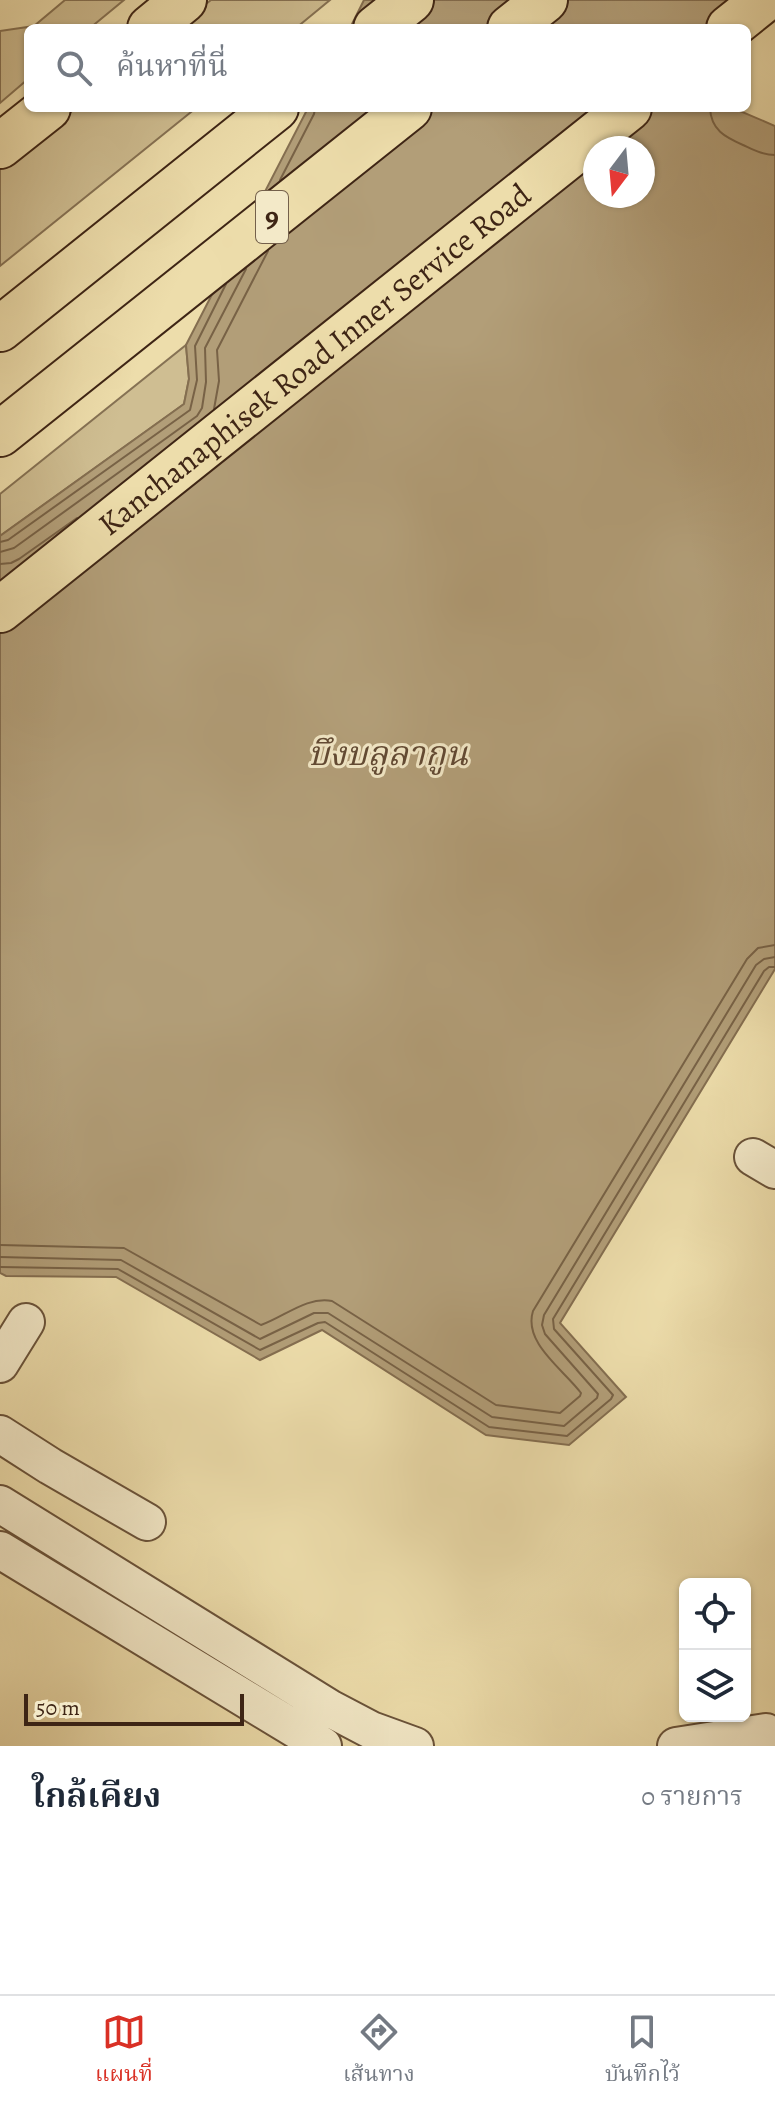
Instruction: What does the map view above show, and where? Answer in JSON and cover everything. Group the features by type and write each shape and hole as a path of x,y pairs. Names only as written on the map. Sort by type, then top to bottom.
{"main road":[{"path":"155,24 184,0"},
{"path":"381,24 411,0"},
{"path":"515,24 545,0"},
{"path":"734,24 764,0"},
{"path":"0,146 43,112"},
{"path":"0,329 271,112"},
{"name":"9","path":"0,434 404,112"},
{"name":"Kanchanaphisek Road Inner Service Road","path":"0,610 624,112"}],"street":[{"path":"0,1364 26,1322"},
{"path":"0,1434 147,1522"},
{"path":"50,1466 10,1510 331,1709 371,1730 415,1746"},
{"path":"0,1550 323,1746"},
{"path":"676,1746 770,1731"}],"shaded area":[{"path":"65,0 124,0 95,24 36,24"},
{"path":"211,0 330,0 301,24 181,24"},
{"path":"24,27 24,82 0,103 0,31"},
{"path":"71,112 191,112 0,266 0,168"},
{"path":"186,345 189,379 184,404 0,536 0,494"}],"water":[{"path":"364,0 747,0 747,24 352,24"},
{"name":"บึงบลูลากูน","path":"306,112 742,112 775,126 775,969 560,1323 626,1397 569,1445 486,1435 322,1330 260,1360 116,1277 6,1276 0,1273 0,536 184,404 189,379 186,345"}]}
